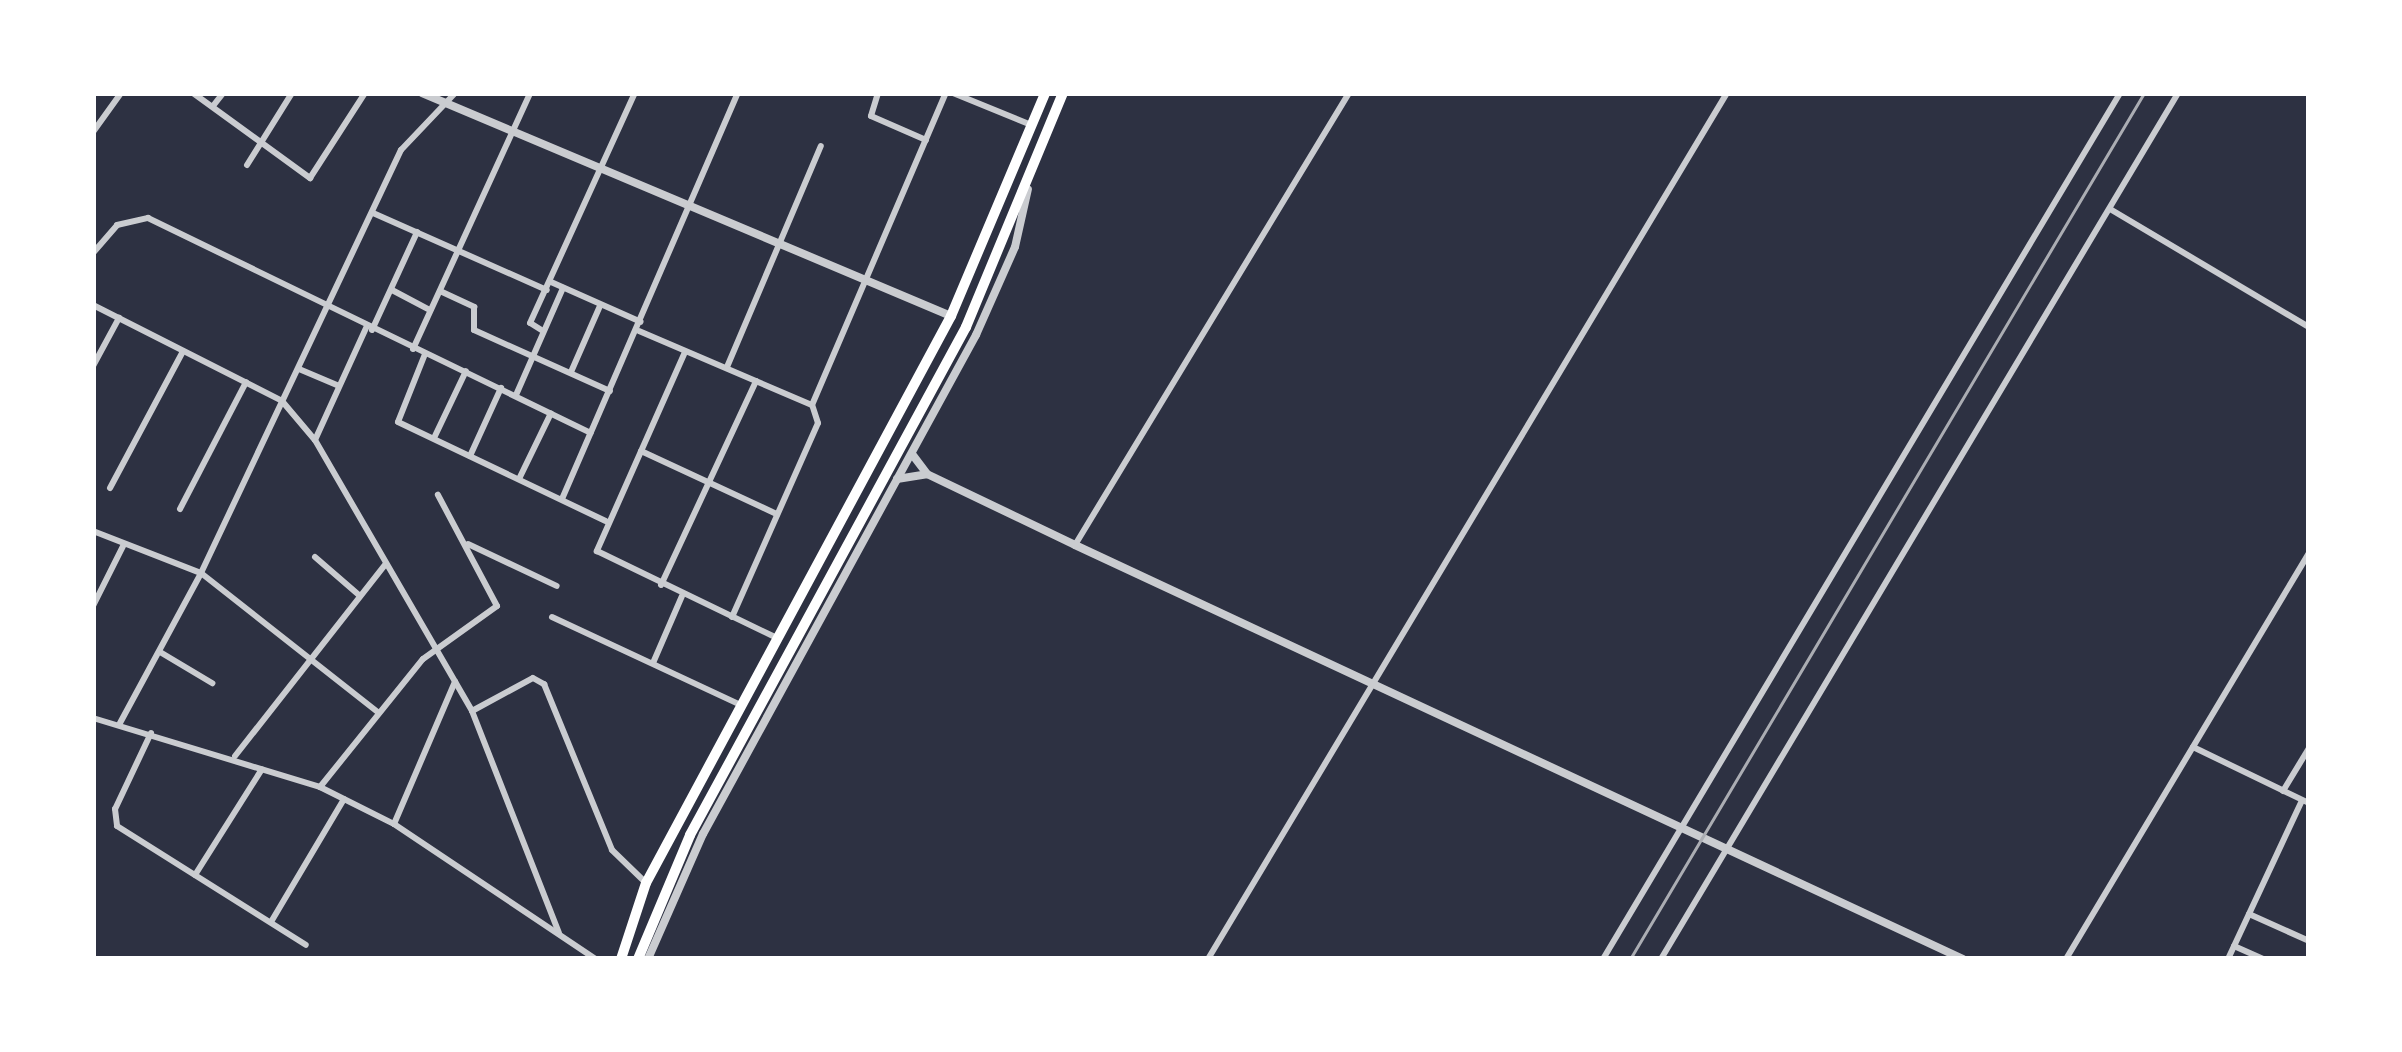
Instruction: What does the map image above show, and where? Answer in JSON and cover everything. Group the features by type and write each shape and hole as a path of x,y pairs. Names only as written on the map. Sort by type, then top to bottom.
{"highway":[{"path":"621,959 646,883 951,316 1045,93"},
{"path":"638,959 690,835 966,327 1028,189 1063,93"}],"street":[{"path":"93,132 121,93"},
{"path":"193,93 313,178 365,93"},
{"path":"213,106 223,93"},
{"path":"248,165 290,96 279,93"},
{"path":"422,93 951,316"},
{"path":"121,724 201,573 406,143 455,93"},
{"path":"413,349 461,253 530,93"},
{"path":"543,331 530,323 634,93"},
{"path":"562,499 738,93"},
{"path":"878,93 871,116 926,140"},
{"path":"732,617 818,423 812,405 949,93 1033,125"},
{"path":"1075,545 1349,93"},
{"path":"1208,959 1726,93"},
{"path":"1603,959 2120,93"},
{"path":"1660,959 2178,93"},
{"path":"727,368 821,146"},
{"path":"648,959 703,834 912,454 1010,258 1028,189"},
{"path":"2110,209 2309,327"},
{"path":"373,212 461,253 563,288 685,352 812,405"},
{"path":"93,254 117,224 148,218 329,310 591,433"},
{"path":"315,440 417,232"},
{"path":"516,395 563,288"},
{"path":"392,290 430,310"},
{"path":"440,291 474,307 474,330 610,391"},
{"path":"93,305 282,401 315,440 472,711 559,933"},
{"path":"571,372 600,306"},
{"path":"93,366 118,318"},
{"path":"110,488 183,351"},
{"path":"685,352 597,544 607,562 777,638"},
{"path":"425,354 396,420 606,521"},
{"path":"298,369 340,386"},
{"path":"434,439 466,371"},
{"path":"661,585 756,381"},
{"path":"180,509 246,382"},
{"path":"470,456 501,388"},
{"path":"519,479 551,413"},
{"path":"641,451 778,514"},
{"path":"912,454 927,474 1963,959"},
{"path":"896,480 927,474"},
{"path":"320,787 434,650 497,606 438,495"},
{"path":"93,531 201,573 379,713"},
{"path":"464,543 557,586"},
{"path":"93,606 124,544"},
{"path":"2066,959 2309,553"},
{"path":"315,557 359,595"},
{"path":"234,757 385,566"},
{"path":"653,663 682,596"},
{"path":"552,617 740,705"},
{"path":"160,652 212,683"},
{"path":"472,711 533,678 544,684 612,850 646,883"},
{"path":"394,824 455,682"},
{"path":"93,718 234,757 320,787 394,824 596,959"},
{"path":"151,733 115,821 306,945"},
{"path":"2193,748 2306,801 2228,959"},
{"path":"2284,791 2309,748"},
{"path":"195,875 262,769"},
{"path":"271,922 344,799"},
{"path":"2249,914 2309,941"},
{"path":"2234,946 2263,959"},
{"path":"100,959 177,959"}],"railway":[{"path":"1630,959 2144,93"}]}
